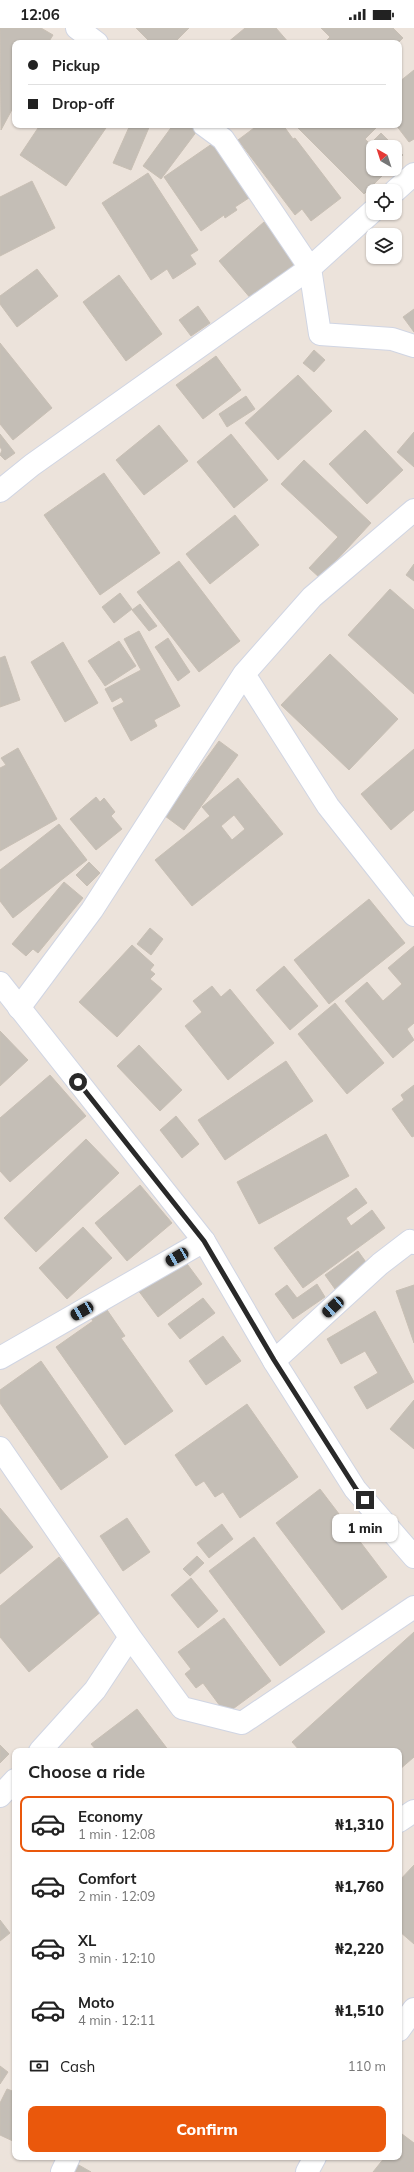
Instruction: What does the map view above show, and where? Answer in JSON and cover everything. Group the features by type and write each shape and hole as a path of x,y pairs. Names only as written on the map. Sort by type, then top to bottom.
{"street":[{"path":"77,28 93,40"},
{"path":"208,128 223,140 310,268 320,334 392,339 414,346"},
{"path":"402,185 414,174"},
{"path":"0,491 32,465 310,268 366,217"},
{"path":"19,1008 92,910 244,674 312,597 414,510"},
{"path":"244,674 328,806 414,915"},
{"path":"0,983 204,1241 274,1360 356,1489 414,1556"},
{"path":"0,1358 204,1241"},
{"path":"274,1360 380,1264 410,1241 414,1243"},
{"path":"0,1448 130,1637 182,1708 242,1723 414,1607"},
{"path":"43,1748 95,1690 130,1637"},
{"path":"0,1796 12,1783"},
{"path":"402,1819 414,1810"},
{"path":"402,2026 414,2009"},
{"path":"62,2172 68,2160"},
{"path":"307,2172 313,2160"}],"building":[{"path":"0,28 41,28 53,35 50,40 12,40 12,110 1,130"},
{"path":"136,28 189,28 177,40 148,40"},
{"path":"245,28 276,28 286,40 231,40"},
{"path":"321,28 393,28 403,38 401,40 327,40 330,37"},
{"path":"414,70 414,139 409,142 398,128 402,128 402,80"},
{"path":"38,128 106,128 66,186 20,155"},
{"path":"129,128 149,128 131,170 113,163"},
{"path":"171,128 193,128 197,131 161,179 143,166"},
{"path":"254,128 285,128 293,139 295,138 341,198 311,221 302,209 295,215 238,140"},
{"path":"298,128 376,128 365,139 366,176 382,176 374,184 366,184 366,192 364,194"},
{"path":"381,133 388,140 374,140"},
{"path":"219,139 255,194 235,207 237,210 225,218 224,215 201,231 164,177"},
{"path":"148,173 198,250 190,255 196,264 173,279 167,269 151,280 102,203"},
{"path":"32,181 55,228 0,256 0,197"},
{"path":"264,222 298,261 252,300 219,261"},
{"path":"37,269 58,296 17,327 0,304 0,296"},
{"path":"119,275 162,334 126,361 83,302"},
{"path":"198,306 210,323 191,336 179,320"},
{"path":"414,309 414,332 403,317"},
{"path":"0,343 52,408 13,440 0,424"},
{"path":"314,350 325,360 314,372 303,363"},
{"path":"216,356 241,390 203,419 176,385"},
{"path":"298,375 332,411 278,460 245,423"},
{"path":"246,396 255,409 227,427 219,414"},
{"path":"159,425 188,461 144,495 116,460"},
{"path":"365,430 403,470 367,504 329,464"},
{"path":"414,432 414,467 397,452"},
{"path":"0,434 15,453 5,460 0,455 2,450 0,447"},
{"path":"231,434 268,480 234,508 197,462"},
{"path":"304,460 371,523 320,578 309,568 338,537 281,484"},
{"path":"104,473 160,553 100,595 44,515"},
{"path":"235,515 259,545 210,584 186,554"},
{"path":"179,561 240,641 199,672 137,592"},
{"path":"414,564 414,581 406,575"},
{"path":"390,589 414,610 414,694 348,635"},
{"path":"120,593 132,609 114,623 102,607"},
{"path":"140,604 157,626 149,631 132,610"},
{"path":"139,631 180,706 154,720 157,726 131,741 113,708 124,702 121,697 112,702 105,689 141,670 124,639"},
{"path":"168,638 190,672 178,681 155,647"},
{"path":"119,641 136,666 105,686 88,661"},
{"path":"63,642 98,703 65,722 31,662"},
{"path":"330,654 398,719 349,770 281,705"},
{"path":"5,656 20,700 0,707 0,658"},
{"path":"219,741 238,755 184,830 165,816"},
{"path":"18,748 57,819 0,851 0,768 6,765 1,758"},
{"path":"414,749 414,810 391,830 361,794"},
{"path":"238,778 283,834 192,906 155,860 210,816 202,807","holes":["234,815 245,829 232,840 221,826"]},
{"path":"96,797 100,802 104,798 115,812 111,816 122,829 96,850 70,819"},
{"path":"59,824 87,860 13,918 0,901 0,870"},
{"path":"89,862 100,873 87,886 76,875"},
{"path":"64,882 83,898 38,953 33,949 26,956 12,944"},
{"path":"369,899 405,943 329,1004 294,960"},
{"path":"150,928 163,939 151,955 137,944"},
{"path":"132,945 154,965 150,970 155,974 150,979 162,989 117,1037 79,1002"},
{"path":"414,946 414,1023 407,1029 414,1040 393,1058 345,1001 367,982 383,1001 402,984 388,968"},
{"path":"284,966 318,1006 290,1030 256,990"},
{"path":"212,986 221,997 230,989 274,1043 228,1080 185,1026 202,1012 193,1001"},
{"path":"335,1003 384,1063 347,1094 298,1034"},
{"path":"0,1031 28,1060 0,1086"},
{"path":"139,1045 182,1090 160,1111 117,1066"},
{"path":"286,1061 313,1101 225,1160 198,1120"},
{"path":"50,1075 86,1116 10,1182 0,1171 0,1118"},
{"path":"414,1085 414,1136 412,1137 392,1109 404,1100 401,1095"},
{"path":"176,1116 199,1144 182,1158 160,1130"},
{"path":"326,1134 349,1176 259,1224 237,1182"},
{"path":"86,1139 119,1173 36,1252 4,1218"},
{"path":"140,1185 172,1223 127,1261 95,1223"},
{"path":"356,1188 367,1203 346,1218 351,1226 372,1210 385,1228 303,1288 274,1248"},
{"path":"83,1227 112,1258 67,1299 39,1268"},
{"path":"358,1251 368,1265 335,1289 325,1275"},
{"path":"179,1253 202,1284 158,1317 135,1286"},
{"path":"317,1284 325,1297 293,1319 275,1294 287,1285 297,1298"},
{"path":"414,1285 414,1343 396,1291"},
{"path":"203,1298 215,1313 180,1339 168,1324"},
{"path":"105,1307 125,1336 121,1338 173,1411 125,1445 56,1347 93,1321 90,1317"},
{"path":"375,1311 414,1382 367,1409 354,1387 378,1373 365,1351 341,1364 327,1339"},
{"path":"223,1336 241,1361 206,1385 189,1361"},
{"path":"41,1361 108,1457 61,1490 0,1403 0,1390"},
{"path":"414,1400 414,1449 390,1429"},
{"path":"247,1404 298,1477 240,1518 223,1492 215,1497 204,1481 196,1486 175,1455"},
{"path":"320,1489 387,1577 342,1610 276,1523"},
{"path":"0,1508 33,1547 0,1574"},
{"path":"127,1518 150,1552 123,1571 100,1536"},
{"path":"222,1524 233,1539 209,1558 197,1543"},
{"path":"254,1537 325,1632 280,1666 209,1571"},
{"path":"197,1556 204,1563 190,1576 183,1569"},
{"path":"59,1557 103,1610 29,1672 0,1637 0,1606"},
{"path":"191,1578 218,1611 198,1628 171,1595"},
{"path":"224,1618 271,1681 226,1714 203,1683 196,1688 185,1674 191,1669 178,1652"},
{"path":"414,1632 414,1757 402,1767 402,1748 297,1748 292,1742"},
{"path":"137,1709 167,1748 94,1748 91,1744"},
{"path":"0,1745 9,1754 0,1763"},
{"path":"414,1865 414,1944 402,1934 402,1878"},
{"path":"0,1920 10,1933 0,1941"},
{"path":"0,2066 8,2072 0,2084"},
{"path":"7,2089 12,2091 12,2141 0,2135 0,2103"},
{"path":"402,2134 414,2143 414,2172 373,2172 383,2160 402,2160"},
{"path":"77,2164 91,2172 73,2172"}],"route":[{"path":"78,1082 204,1241 274,1360 356,1489 365,1500"}]}
